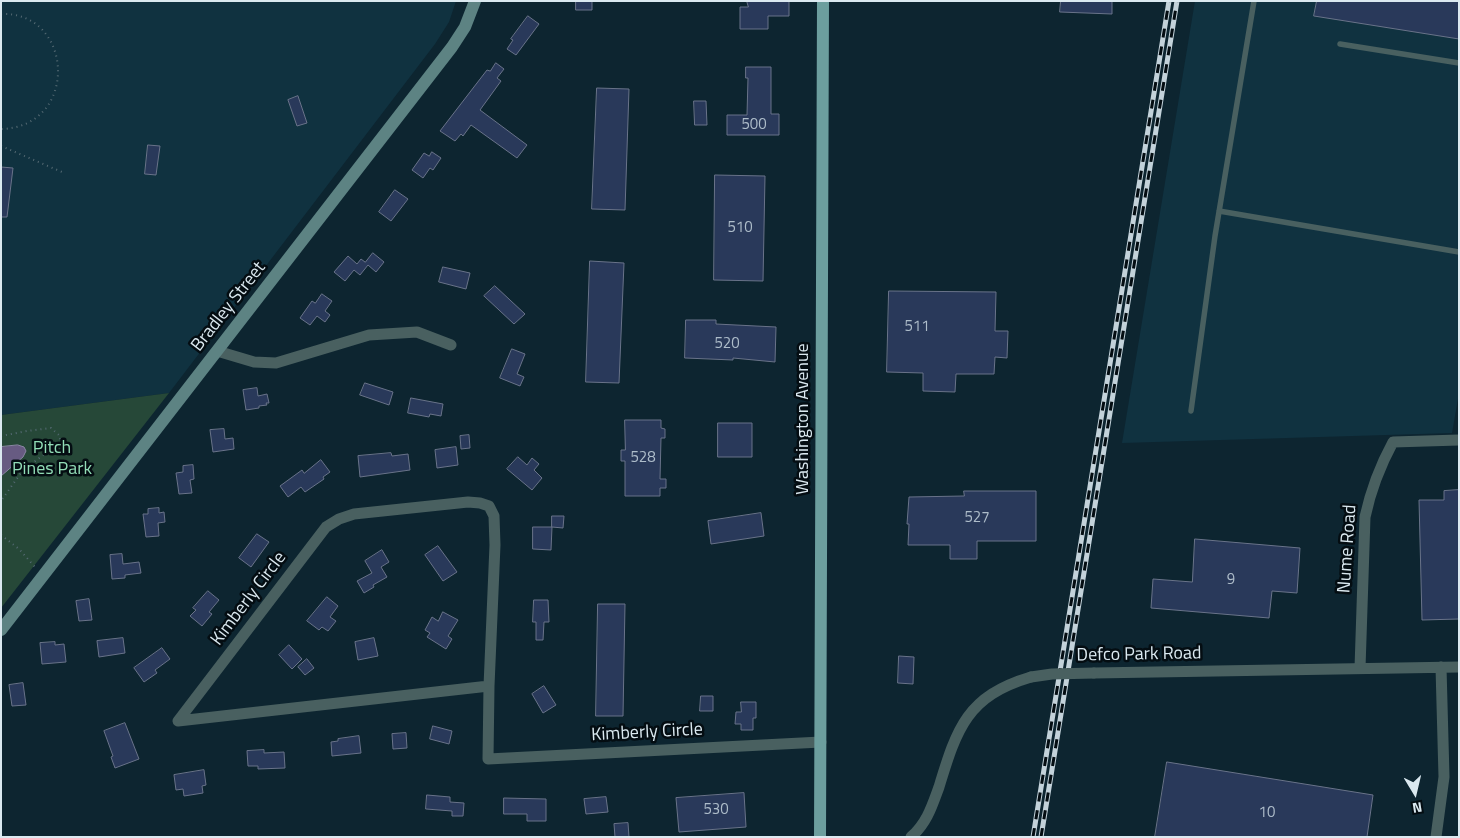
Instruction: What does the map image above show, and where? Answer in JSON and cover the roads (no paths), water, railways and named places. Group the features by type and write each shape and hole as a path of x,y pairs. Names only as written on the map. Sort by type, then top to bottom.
{"main road":[{"name":"Washington Avenue","path":"820,837 823,1"}],"street":[{"name":"Bradley Street","path":"1,630 452,47 465,27 475,1"},
{"path":"217,351 254,362 276,363 369,335 417,332 451,345"},
{"name":"Nume Road","path":"1360,668 1365,517 1376,475 1394,442 1459,440"},
{"name":"Kimberly Circle","path":"489,686 178,721 326,527 339,519 354,514 480,502 489,506 494,516 495,545 488,759 821,742"},
{"path":"1436,837 1444,777 1441,667"},
{"name":"Defco Park Road","path":"911,837 923,826 931,811 952,744 962,724 977,706 993,692 1011,683 1031,677 1052,674 1459,667"}],"lane":[{"path":"1191,411 1219,211 1254,1"},
{"path":"1340,44 1459,63"},
{"path":"1219,211 1459,252"}],"railway":[{"path":"1033,837 1169,1"},
{"path":"1041,837 1177,1"}],"park label":[{"name":"Pitch Pines Park","path":"52,459"}]}
